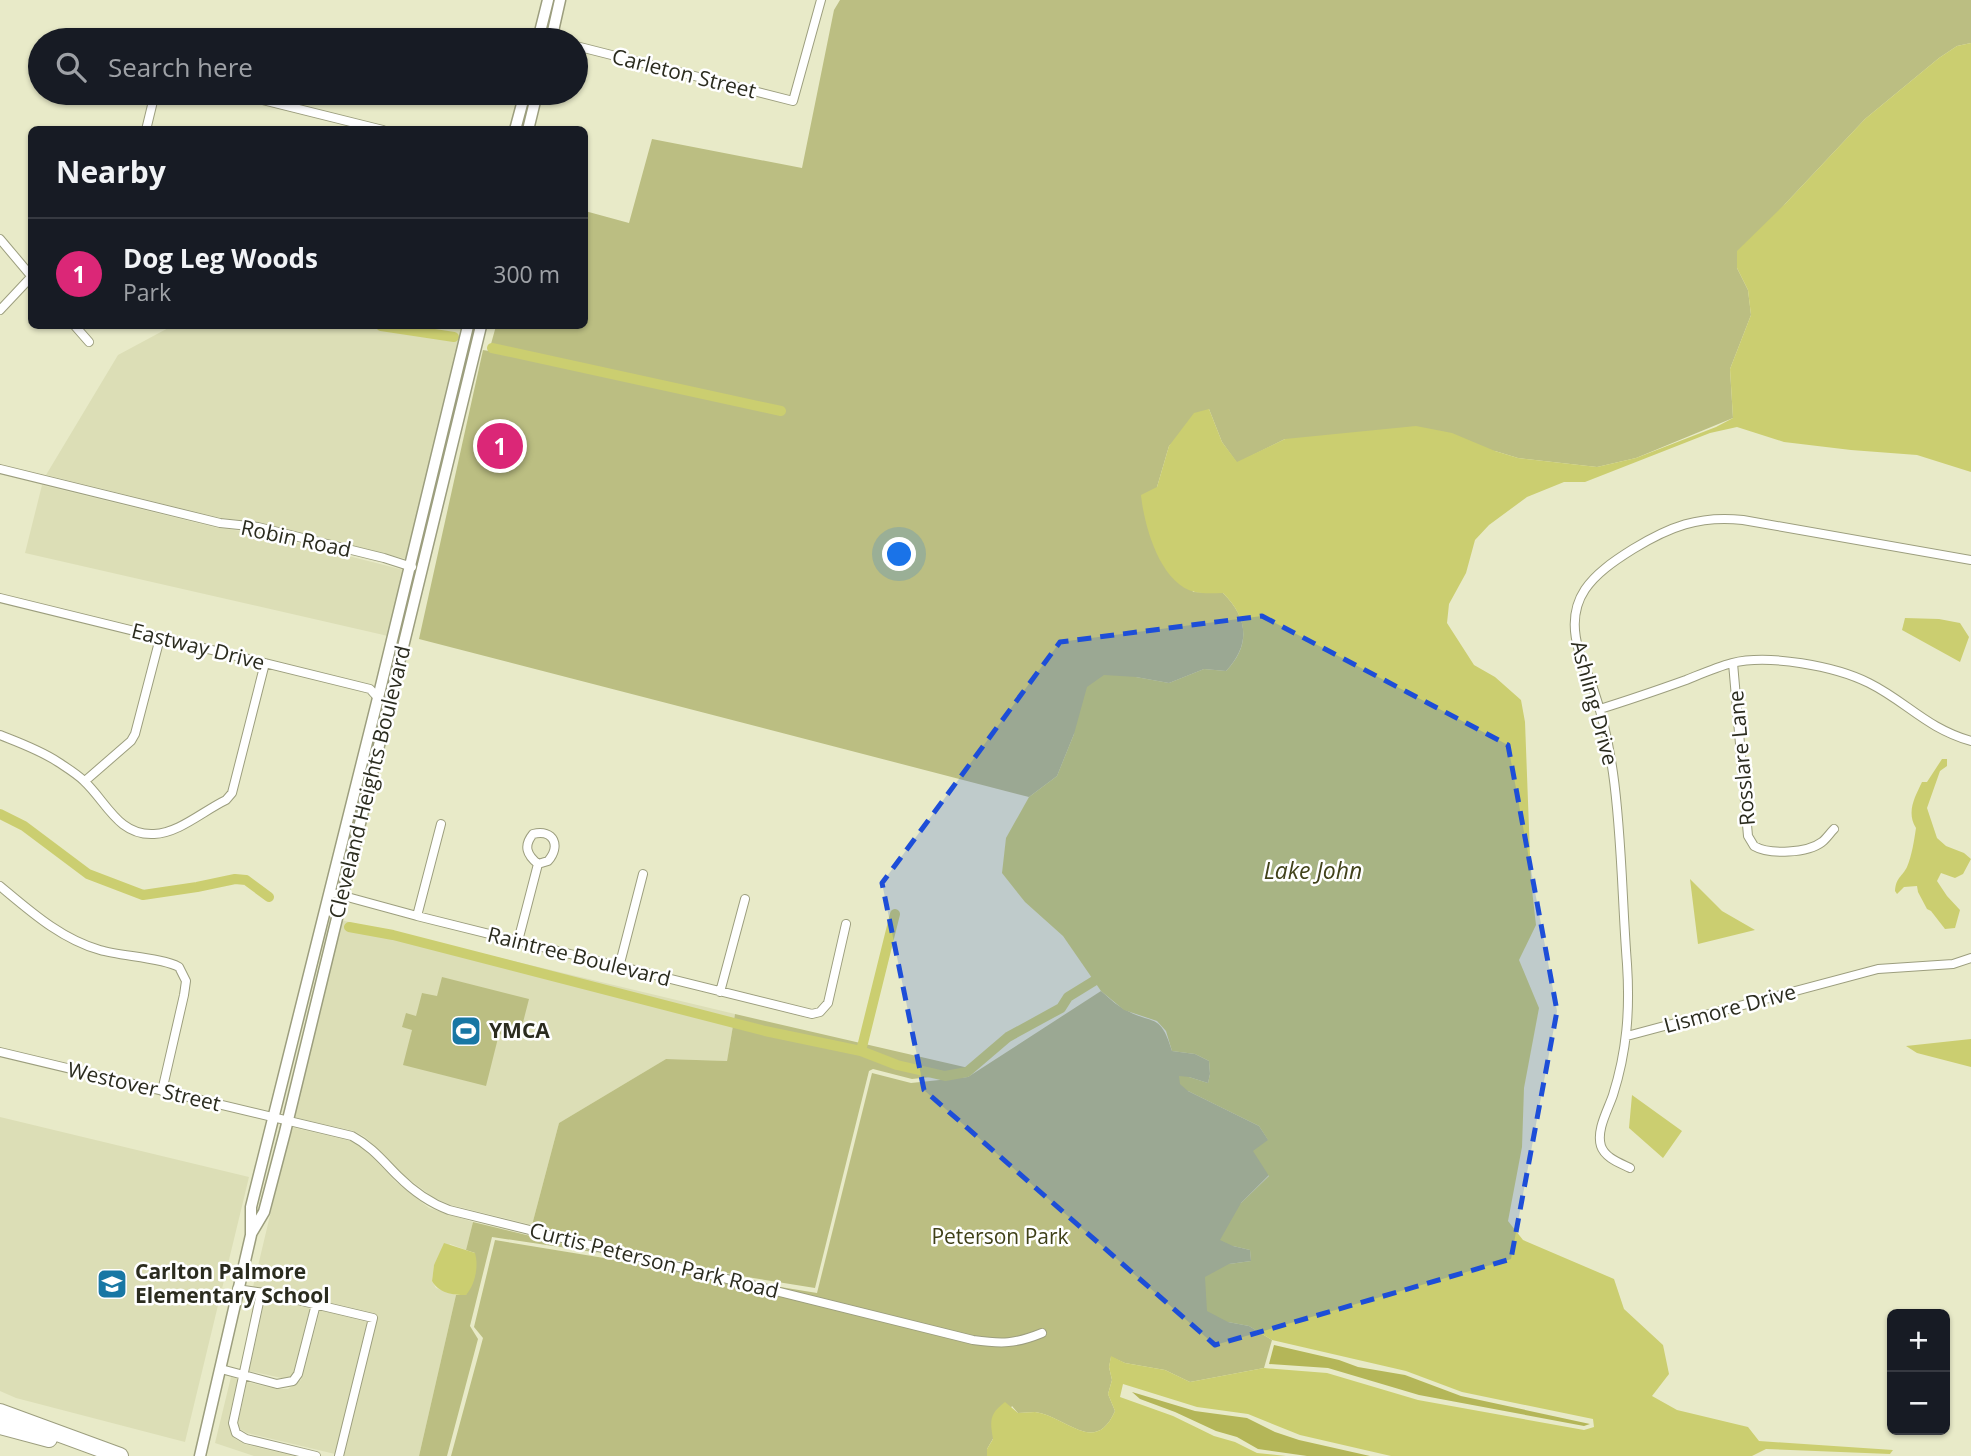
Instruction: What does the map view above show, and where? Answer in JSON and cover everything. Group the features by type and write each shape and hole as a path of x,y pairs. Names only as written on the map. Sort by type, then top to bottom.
{"highway":[{"path":"0,1412 120,1456"},
{"path":"0,1426 108,1456"}],"street":[{"path":"541,28 548,0"},
{"path":"554,28 560,0"},
{"name":"Carleton Street","path":"588,49 793,101 821,0"},
{"path":"147,126 152,105"},
{"path":"282,105 367,126"},
{"path":"516,126 521,105"},
{"path":"529,126 534,105"},
{"path":"0,239 28,272"},
{"path":"0,310 28,279"},
{"path":"78,329 89,342"},
{"name":"Cleveland Heights Boulevard","path":"200,1456 251,1235 251,1208 467,329"},
{"name":"Cleveland Heights Boulevard","path":"251,1235 264,1212 288,1121 480,329"},
{"path":"462,351 474,355"},
{"path":"447,413 458,417"},
{"name":"Robin Road","path":"0,469 220,523 258,527 410,566 421,574"},
{"name":"Ashling Drive","path":"1628,1035 1629,1013 1614,774 1600,709 1579,650 1575,629 1581,595 1590,581 1603,568 1663,532 1712,518 1971,560"},
{"name":"Eastway Drive","path":"0,598 370,690 388,710"},
{"path":"85,781 131,741 135,734 160,638"},
{"path":"1600,709 1733,663 1773,661 1817,667 1853,676 1883,691 1933,726 1952,736 1971,741"},
{"path":"0,735 38,750 85,781 114,817 139,833 167,832 226,800 235,786 265,663"},
{"name":"Rosslare Lane","path":"1733,663 1748,836 1754,846 1772,852 1804,849 1821,844 1833,829"},
{"path":"417,916 441,824"},
{"path":"518,942 538,864"},
{"path":"619,967 643,874"},
{"path":"0,886 37,917 85,945 168,962 179,967 186,981 162,1091"},
{"name":"Raintree Boulevard","path":"329,892 518,942 812,1014 820,1012 826,1005 846,924"},
{"path":"720,992 745,899"},
{"name":"Lismore Drive","path":"1628,1035 1878,969 1953,964 1971,958"},
{"path":"1628,1035 1600,1135 1601,1148 1611,1159 1630,1168"},
{"name":"Westover Street","path":"0,1052 288,1121"},
{"name":"Curtis Peterson Park Road","path":"288,1121 363,1141 418,1193 449,1210 973,1339 999,1344 1018,1342 1042,1333"},
{"path":"237,1289 373,1318 339,1456"},
{"path":"261,1293 233,1423 236,1433 316,1456"},
{"path":"220,1369 277,1384 286,1384 297,1378 316,1304"}],"highlighted area":[{"path":"1262,616 1508,745 1557,1011 1511,1259 1215,1345 924,1090 882,883 1060,642"}],"shaded area":[{"path":"166,329 462,329 406,559 259,522 221,518 46,475 118,355"},
{"path":"42,485 218,528 257,533 404,570 388,636 25,553"},
{"path":"341,920 735,1014 727,1061 666,1059 559,1123 532,1225 451,1205 434,1198 402,1174 365,1137 354,1131 293,1117"},
{"name":"Carlton Palmore Elementary School","path":"0,1117 249,1177 185,1442 16,1398 0,1391"},
{"path":"291,1127 351,1141 366,1150 396,1182 429,1208 473,1222 466,1250 450,1244 434,1265 432,1281 436,1288 456,1295 419,1456 344,1456 377,1320 374,1313 273,1289 253,1287"},
{"path":"265,1299 310,1308 293,1375 286,1379 249,1371"},
{"path":"320,1310 367,1322 335,1454 247,1433 240,1429 238,1423 247,1382 288,1389 301,1380"},
{"path":"1274,1345 1358,1367 1405,1375 1461,1396 1590,1424 1584,1426 1419,1395 1328,1368 1269,1364"},
{"path":"231,1377 238,1379 228,1422 234,1438 244,1444 294,1456 254,1456 215,1443"},
{"path":"1132,1392 1195,1411 1247,1418 1299,1440 1370,1456 1307,1456 1258,1449 1237,1437 1140,1399"}],"green space":[{"path":"840,0 1971,0 1971,43 1957,46 1939,58 1865,119 1785,204 1737,268 1748,290 1751,315 1730,369 1733,418 1636,458 1597,467 1518,458 1495,451 1285,439 1237,463 1222,442 1209,409 1169,446 1157,487 1193,592 1223,593 1238,612 1243,631 1240,651 1226,671 1204,669 1169,683 1136,677 1074,734 1057,776 1029,797 419,639 483,350 489,351 495,329 588,329 588,212 629,223 652,139 802,168 834,10"},
{"name":"YMCA","path":"442,977 529,999 519,1038 499,1034 486,1086 403,1065 412,1030 402,1027 406,1013 416,1016 422,993 437,996"},
{"name":"Peterson Park","path":"1101,991 1121,1007 1159,1025 1168,1038 1172,1051 1195,1054 1209,1061 1208,1083 1189,1077 1188,1091 1259,1126 1269,1141 1269,1175 1241,1203 1233,1246 1250,1250 1251,1261 1229,1264 1228,1322 1249,1326 1272,1340 1264,1368 1190,1382 1165,1370 1125,1363 1111,1357 1109,1367 1112,1380 1108,1394 1115,1411 1099,1431 1080,1430 1035,1412 1018,1413 1012,1406 987,1449 987,1456 451,1456 483,1338 474,1327 495,1240 817,1293 872,1073 911,1083 968,1077"},
{"path":"735,1014 973,1069 967,1073 912,1079 873,1069 869,1071 815,1288 735,1275 532,1225 559,1123 666,1059 727,1061"},
{"path":"473,1222 600,1253 492,1237 470,1326 478,1339 447,1456 419,1456 456,1295 466,1295 475,1253 466,1250"}],"water":[{"name":"Lake John","path":"1971,43 1971,472 1917,455 1784,442 1737,427 1710,433 1585,482 1564,482 1527,497 1489,525 1475,540 1466,573 1449,604 1447,623 1474,665 1495,677 1521,700 1525,722 1531,881 1536,925 1519,960 1539,1008 1524,1088 1522,1147 1508,1221 1523,1240 1614,1279 1624,1309 1663,1345 1669,1374 1652,1396 1677,1410 1748,1427 1759,1441 1893,1450 1890,1454 1766,1449 1752,1456 1391,1456 1300,1435 1248,1414 1197,1407 1123,1384 1120,1397 1173,1416 1257,1453 1286,1456 987,1456 987,1449 993,1439 992,1418 1005,1402 1018,1413 1035,1412 1080,1430 1099,1431 1115,1411 1108,1394 1112,1380 1109,1367 1111,1356 1125,1363 1165,1370 1190,1382 1264,1368 1327,1373 1418,1400 1584,1430 1594,1427 1593,1419 1462,1392 1406,1371 1272,1340 1249,1326 1228,1322 1207,1311 1205,1277 1229,1264 1251,1261 1250,1250 1220,1240 1241,1203 1269,1176 1253,1151 1268,1140 1259,1126 1188,1091 1180,1084 1179,1076 1208,1083 1209,1061 1195,1054 1172,1051 1166,1031 1157,1021 1124,1010 1101,991 1063,936 1025,902 1002,873 1006,838 1029,797 1057,776 1074,734 1087,687 1104,675 1169,683 1204,669 1226,671 1240,651 1243,632 1238,612 1223,593 1195,592 1172,578 1156,552 1143,507 1141,495 1157,487 1169,446 1194,413 1209,409 1222,442 1237,462 1285,439 1416,426 1452,433 1518,458 1597,467 1636,458 1716,427 1733,418 1730,369 1751,315 1748,290 1737,268 1737,251 1865,119 1939,58 1957,46"},
{"path":"1905,618 1960,623 1969,637 1960,662 1902,630"},
{"path":"1942,759 1947,759 1947,766 1940,771 1927,808 1937,838 1971,859 1963,874 1955,878 1941,873 1937,881 1960,910 1955,928 1945,929 1927,909 1917,886 1904,887 1897,894 1895,891 1913,848 1916,828 1912,816 1914,799 1922,782 1927,782"},
{"path":"1690,879 1722,911 1755,930 1698,944"},
{"path":"1971,1039 1971,1067 1917,1053 1906,1046"},
{"path":"1632,1095 1682,1131 1663,1158 1629,1128"},
{"path":"444,1243 475,1253 475,1275 466,1295 446,1292 432,1281 434,1265"}],"waterway":[{"path":"401,329 454,337"},
{"path":"492,348 781,411"},
{"path":"0,814 24,826 88,874 143,895 235,879 246,880 269,897"},
{"path":"861,1051 895,914"},
{"path":"349,927 393,935 765,1031 861,1051 897,1065 945,1076 967,1072 1008,1037 1061,1008 1068,997 1094,981"}],"place":[{"name":"Dog Leg Woods","path":"500,446"},
{"name":"YMCA","path":"466,1031"},
{"name":"Carlton Palmore Elementary School","path":"112,1284"}]}
